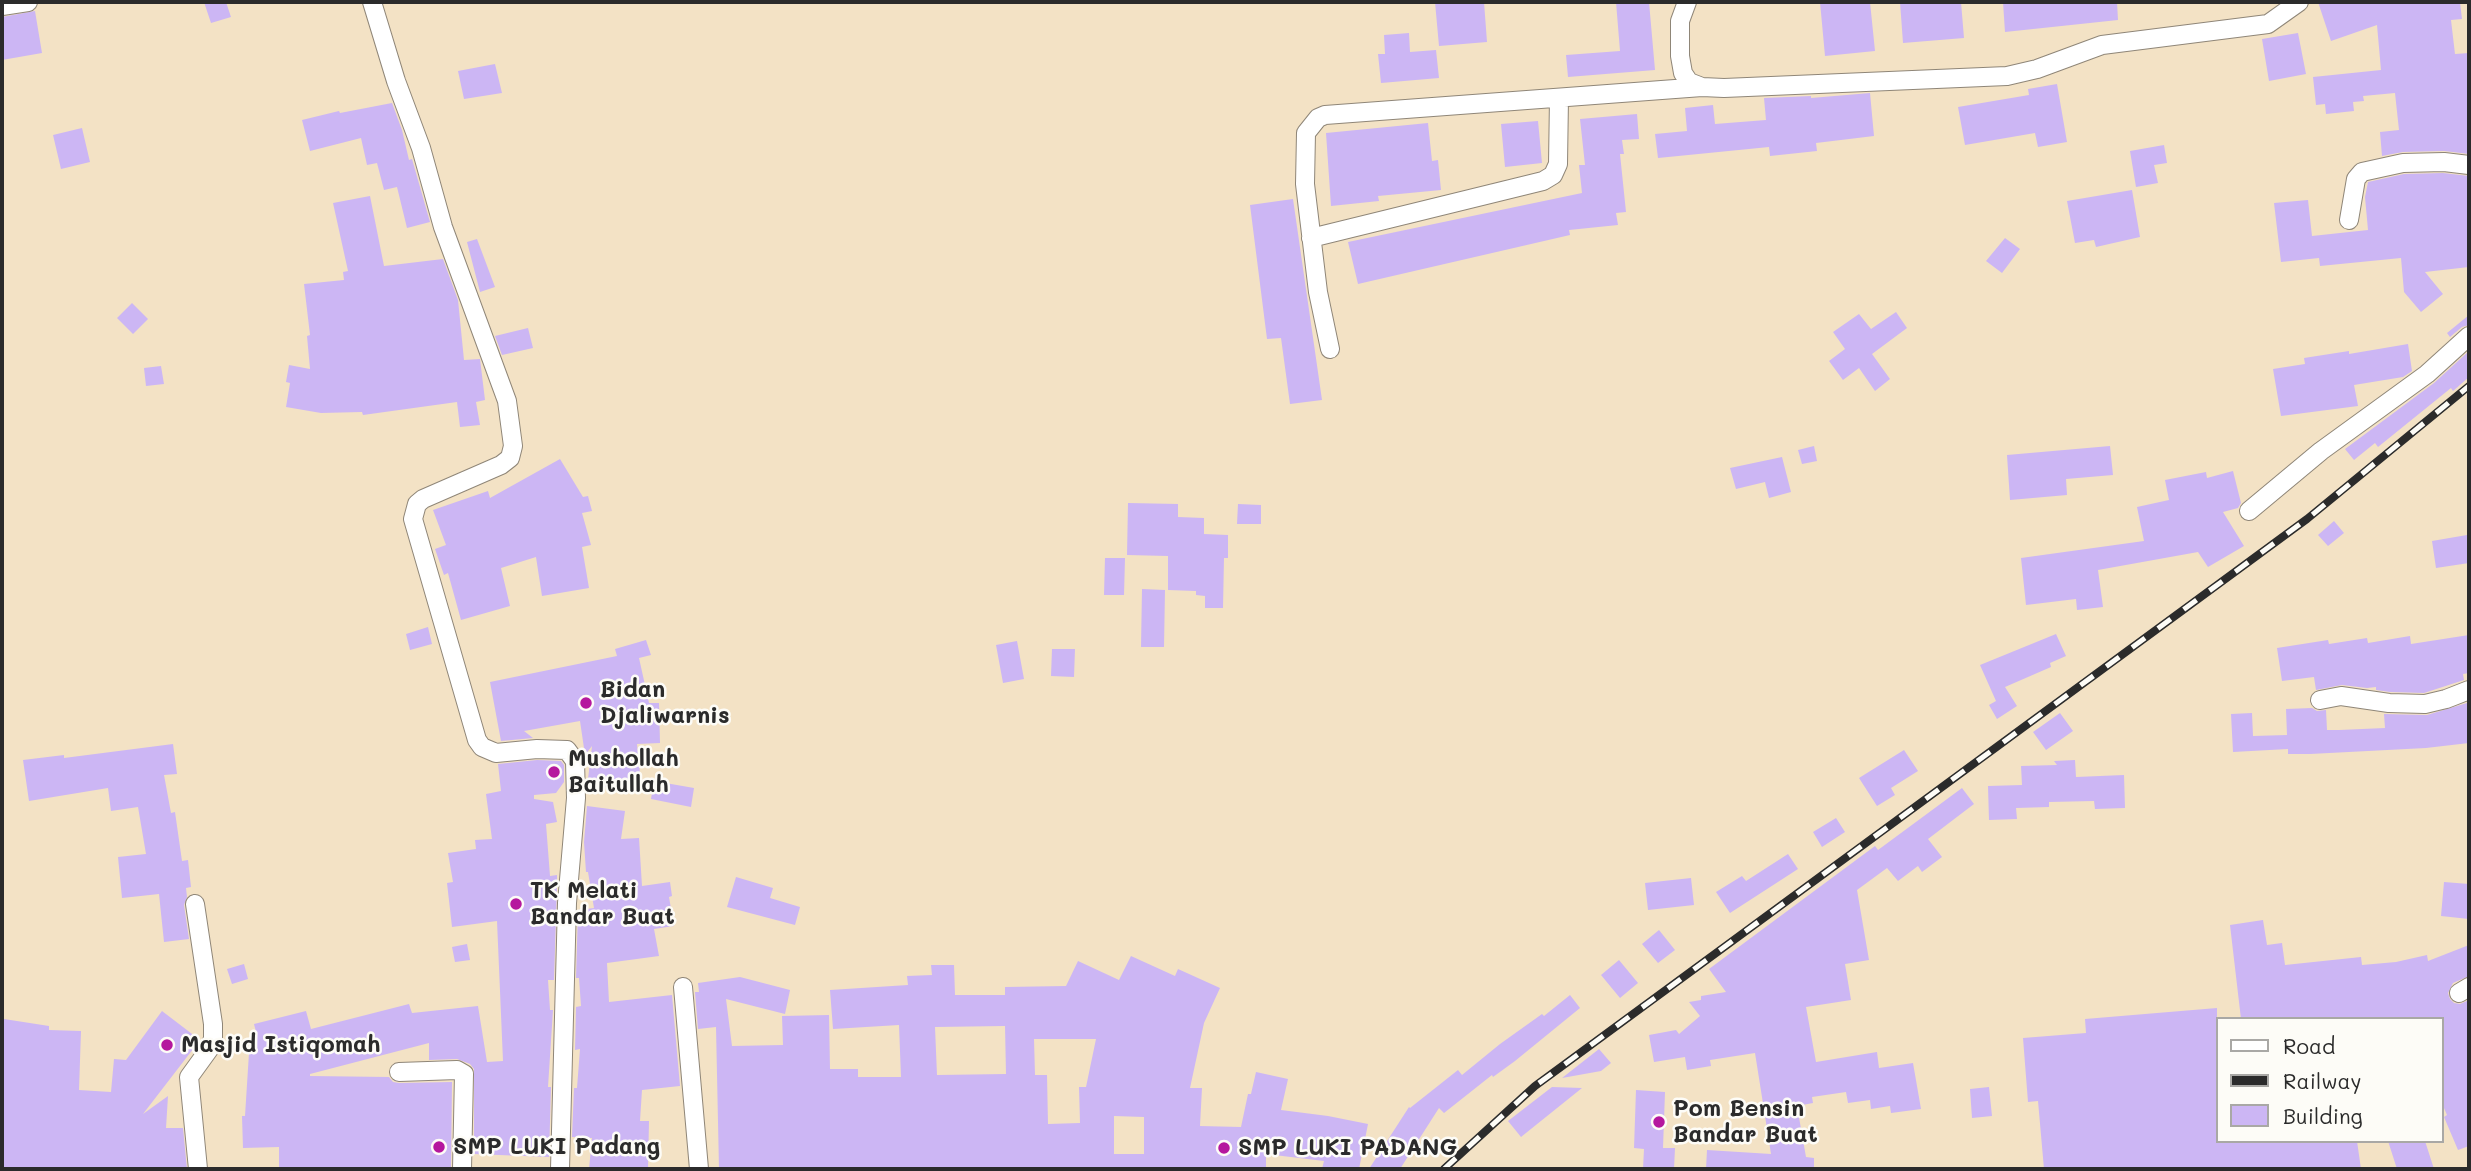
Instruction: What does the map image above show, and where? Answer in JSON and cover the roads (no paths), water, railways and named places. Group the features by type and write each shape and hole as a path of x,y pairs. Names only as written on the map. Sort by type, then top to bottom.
{"street":[{"path":"2,6 29,2"},
{"path":"372,2 396,81 421,148 443,227 507,401 513,446 510,458 501,466 423,499 417,504 414,519 477,740 482,747 496,753 537,749 566,750 575,761 576,798 567,903 560,1169"},
{"path":"1687,2 1680,30 1680,57 1683,74 1689,82 1702,87"},
{"path":"1329,349 1311,238 1304,159 1306,133 1318,118 1325,115 1702,87 1755,88 2007,76 2037,69 2102,45 2268,24 2299,2"},
{"path":"1311,238 1543,181 1553,175 1558,164 1559,98"},
{"path":"2349,220 2356,179 2362,172 2403,163 2444,162 2469,165"},
{"path":"2249,511 2321,452 2427,374 2469,337"},
{"path":"2320,700 2341,696 2389,704 2425,704 2469,690"},
{"path":"195,904 214,1038 189,1077 198,1169"},
{"path":"683,987 699,1169"},
{"path":"399,1072 457,1070 464,1074 462,1169"}],"railway":[{"path":"1444,1169 1535,1086 2307,519 2469,386"}],"place":[{"name":"Bidan Djaliwarnis","path":"586,703"},
{"name":"Mushollah Baitullah","path":"554,772"},
{"name":"TK Melati Bandar Buat","path":"516,904"},
{"name":"Masjid Istiqomah","path":"167,1045"},
{"name":"Pom Bensin Bandar Buat","path":"1659,1122"},
{"name":"SMP LUKI Padang","path":"439,1147"},
{"name":"SMP LUKI PADANG","path":"1224,1148"}]}
